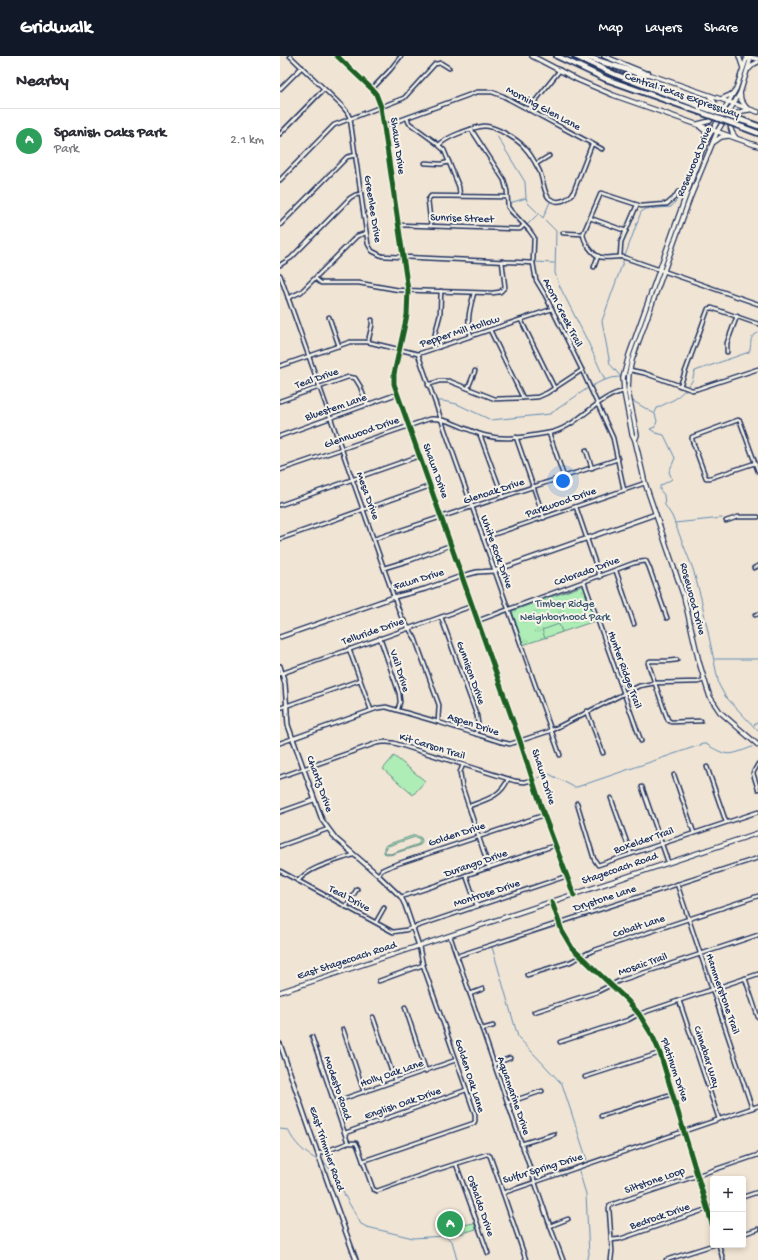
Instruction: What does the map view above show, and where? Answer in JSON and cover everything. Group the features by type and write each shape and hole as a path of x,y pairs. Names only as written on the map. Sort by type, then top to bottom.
{"highway":[{"name":"Central Texas Expressway","path":"557,56 606,79 758,133"},
{"name":"Central Texas Expressway","path":"575,56 614,74 758,126"},
{"path":"584,56 640,74 648,74"}],"main road":[{"path":"532,56 578,80 613,95 758,146"},
{"path":"604,56 648,74 758,112"},
{"path":"739,56 745,70 758,60 749,56"},
{"name":"Rosewood Drive","path":"626,391 630,370 704,145 740,93 746,60 749,56"},
{"name":"Rosewood Drive","path":"732,103 736,89 745,70"},
{"path":"720,99 730,95 736,89"},
{"path":"740,93 741,100 749,109"},
{"path":"696,124 710,121 714,114 716,106 714,100 707,95"},
{"path":"736,138 729,127 732,119 738,112 749,109"},
{"path":"696,124 705,131 707,139"},
{"name":"Rosewood Drive","path":"715,131 712,144 662,271 625,369 623,378 632,434 635,440 645,483 684,597 704,680 710,697 720,712 758,745"},
{"path":"712,144 721,137 730,136"},
{"name":"Stagecoach Road","path":"419,946 758,833"},
{"name":"East Stagecoach Road","path":"280,992 419,946"}],"street":[{"name":"Greenlee Drive","path":"290,56 342,106 350,118 368,244 375,254 382,256 533,263"},
{"name":"Shawn Drive","path":"337,56 372,89 379,99 381,107 408,290 407,315 394,374 394,384 520,742 544,815 574,895"},
{"path":"372,89 401,56"},
{"path":"280,180 334,125 401,100 407,96 435,64 441,63 449,68"},
{"path":"280,89 302,67"},
{"path":"528,110 560,70"},
{"path":"280,134 324,89"},
{"name":"Morning Glen Lane","path":"384,126 482,92 498,94 602,149"},
{"path":"407,118 409,123 439,144 444,150 459,187 460,196"},
{"path":"439,144 447,138 471,129 486,126 503,133 522,145 536,164 544,181 546,195 557,201 570,197 573,193 592,144"},
{"name":"Acorn Creek Trail","path":"471,129 504,180 507,191 508,207 529,230 534,238 533,263 536,280 582,370 613,438 624,490"},
{"path":"280,225 347,157 356,155"},
{"path":"536,164 549,156"},
{"path":"425,164 441,164 449,162"},
{"path":"687,194 678,192 667,204 643,206 602,192 600,193 583,234 584,239 589,247 598,256 620,256 758,304"},
{"path":"280,265 291,258 350,198 354,195 361,194"},
{"path":"431,226 428,198 434,195 507,197"},
{"path":"620,256 622,242 636,204"},
{"path":"590,218 626,231"},
{"name":"Sunrise Street","path":"399,225 516,229 520,229 524,225"},
{"path":"288,298 301,292 316,279 357,236 366,233"},
{"path":"563,233 583,234"},
{"path":"594,267 598,256"},
{"path":"316,279 321,283 365,284 391,289 492,293 503,290 505,287 502,261"},
{"name":"Mesa Drive","path":"280,275 401,616 415,638 439,705 438,722"},
{"path":"440,347 435,334 440,315 441,291"},
{"path":"471,336 468,328 468,321 474,293"},
{"path":"680,386 708,309 712,308 758,324"},
{"name":"Pepper Mill Hollow","path":"280,366 350,342 368,342 418,354 552,309"},
{"path":"727,352 727,343 737,316"},
{"path":"329,317 339,346"},
{"path":"368,342 372,320"},
{"path":"521,320 555,389"},
{"path":"490,330 523,398"},
{"name":"White Rock Drive","path":"418,354 550,731 560,755"},
{"path":"630,370 687,389 697,389 758,369"},
{"path":"428,385 449,381 495,399 523,398 542,396 555,389 582,370"},
{"path":"468,388 475,371"},
{"name":"Teal Drive","path":"280,401 348,377 355,378 360,386 367,405"},
{"name":"Glennwood Drive","path":"280,470 429,418 441,419 480,434 496,438 550,433 562,429 610,396 626,391"},
{"name":"Bluestem Lane","path":"280,436 397,394"},
{"path":"755,463 706,478 692,437 738,420 740,421 758,471"},
{"path":"550,433 564,477"},
{"path":"480,434 503,497"},
{"path":"516,437 544,518"},
{"path":"586,450 592,468"},
{"path":"280,505 419,456"},
{"name":"Glenoak Drive","path":"374,539 618,459"},
{"name":"Parkwood Drive","path":"483,538 645,483"},
{"path":"280,540 430,486"},
{"path":"576,507 600,576"},
{"name":"Fawn Drive","path":"280,636 394,597 425,589 462,576 477,572 494,571 656,514"},
{"path":"726,521 738,517 758,517"},
{"path":"384,568 451,545"},
{"name":"Colorado Drive","path":"477,621 600,576 646,561 667,618"},
{"path":"754,568 758,566"},
{"path":"616,571 634,624"},
{"name":"Hunter Ridge Trail","path":"584,582 623,693 642,741"},
{"name":"Telluride Drive","path":"281,673 472,606"},
{"name":"Gunnison Drive","path":"441,617 477,716 478,724 476,734"},
{"name":"Vail Drive","path":"380,638 399,693 400,702 398,709"},
{"path":"349,649 371,710"},
{"path":"677,660 650,661 648,663 668,720 671,722 701,721"},
{"name":"Chantz Drive","path":"280,666 286,690 288,725 319,815 336,839 401,897 406,906 419,946"},
{"path":"280,708 360,680"},
{"name":"Aspen Drive","path":"280,743 371,710 386,707 398,709 506,744 514,743 550,731 639,686 656,683 698,682 704,680"},
{"path":"587,712 603,753"},
{"name":"Kit Carson Trail","path":"280,777 377,743 394,742 508,779 520,782 533,780"},
{"path":"758,764 753,773 758,789"},
{"path":"463,765 460,772 460,777 489,868"},
{"path":"707,767 726,822"},
{"path":"674,775 694,833"},
{"path":"468,806 497,795 508,779"},
{"path":"642,786 668,862"},
{"path":"611,798 631,854"},
{"path":"280,812 314,800"},
{"name":"Boxelder Trail","path":"577,803 596,863 598,865 758,812"},
{"name":"Golden Drive","path":"378,875 382,870 391,866 544,815"},
{"path":"280,846 328,829"},
{"name":"Durango Drive","path":"401,897 556,845"},
{"path":"298,881 303,874 307,872 353,855"},
{"name":"Drystone Lane","path":"457,956 758,858"},
{"name":"Teal Drive","path":"280,871 393,932 406,930 412,927"},
{"path":"466,876 477,906"},
{"name":"Montrose Drive","path":"412,927 567,876"},
{"name":"Hammerstone Trail","path":"677,884 752,1108"},
{"path":"346,907 357,888"},
{"name":"Cobalt Lane","path":"527,975 570,962 592,951 758,896"},
{"name":"Platinum Drive","path":"552,902 562,931 572,948 627,1000 653,1037 660,1053 710,1218"},
{"path":"376,922 384,908"},
{"name":"Mosaic Trail","path":"534,1012 597,992 619,981 758,935"},
{"name":"Aquamarine Drive","path":"450,936 521,1144 563,1260"},
{"name":"Golden Oak Lane","path":"363,1161 476,1121 475,1114 423,965 419,946"},
{"path":"379,981 423,965"},
{"path":"560,1042 628,1020 638,1014 758,974"},
{"path":"745,978 758,1017"},
{"path":"470,994 483,989"},
{"name":"Cinnabar Way","path":"679,1000 719,1119"},
{"path":"404,1007 426,1071"},
{"path":"373,1017 395,1081"},
{"path":"482,1029 493,1026"},
{"path":"343,1029 364,1092"},
{"name":"Modesto Road","path":"312,1037 348,1143"},
{"name":"East Trimmier Road","path":"280,1044 356,1260"},
{"path":"585,1077 660,1053"},
{"path":"494,1064 510,1058"},
{"name":"Holly Oak Lane","path":"334,1102 456,1060"},
{"name":"English Oak Drive","path":"344,1133 466,1090"},
{"path":"507,1103 542,1091"},
{"path":"601,1116 672,1094"},
{"name":"Sulfur Spring Drive","path":"348,1143 353,1142 358,1145 373,1189 377,1191 425,1173 488,1154 503,1193 758,1106"},
{"path":"521,1144 554,1134"},
{"path":"318,1154 348,1143"},
{"name":"Siltstone Loop","path":"611,1260 610,1205 758,1155"},
{"name":"Osbaldo Drive","path":"456,1164 488,1253"},
{"path":"746,1196 758,1192"},
{"path":"503,1193 526,1260"},
{"name":"Bedrock Drive","path":"611,1240 620,1239 710,1208"},
{"path":"550,1226 568,1219"},
{"path":"746,1233 758,1229"},
{"path":"666,1260 710,1245"},
{"path":"720,1248 723,1260"}],"green space":[{"name":"Timber Ridge Neighborhood Park","path":"585,585 598,620 523,645 512,611"},
{"path":"559,624 562,632 545,638 542,630"},
{"path":"394,756 425,781 413,795 383,769"},
{"path":"415,835 421,838 422,841 420,845 390,855 384,853 384,848 386,845","holes":["415,837 420,839 419,844 390,854 385,852 385,849 388,846"]},
{"path":"453,1214 458,1226 474,1223 476,1229 460,1234 449,1232 438,1219"}],"waterway":[{"path":"497,136 525,182 526,198"},
{"path":"625,256 641,212 646,209 671,207 680,196"},
{"path":"510,203 526,198 528,203 556,231 555,273 559,285 588,342 605,380"},
{"path":"543,218 550,202"},
{"path":"526,226 538,214"},
{"path":"621,377 610,364 602,321 624,259"},
{"path":"535,262 554,263"},
{"path":"688,387 692,381 695,371 749,352 751,339 758,333"},
{"path":"592,386 599,382 621,377"},
{"path":"436,401 457,404 491,420 550,414 588,388"},
{"path":"655,413 657,408 675,399 685,390"},
{"path":"633,401 655,414 657,421 655,427 650,429 656,433 664,435 675,458 669,472 672,479 660,486 660,490 664,495 665,505 672,516 693,569 701,598 719,685 725,696 758,731"},
{"path":"675,523 722,518"},
{"path":"715,659 758,659"},
{"path":"754,725 758,722"},
{"path":"537,778 549,774 574,787 577,787 703,744 728,754 752,747"},
{"path":"492,947 518,1037 562,1084 587,1160"},
{"path":"280,1129 288,1130 300,1148 318,1160"},
{"path":"323,1162 339,1181 346,1198 361,1224 367,1227 413,1238 444,1236 452,1241 457,1260"},
{"path":"579,1171 586,1194 589,1255 586,1260"}],"cycle path":[{"path":"337,56 372,89 376,94 381,107 408,290 407,315 394,374 394,384 520,741 544,815 574,895"},
{"path":"552,902 562,931 572,948 627,1000 639,1014 653,1037 660,1053 710,1217"}],"place":[{"name":"Spanish Oaks Park","path":"450,1224"}]}
